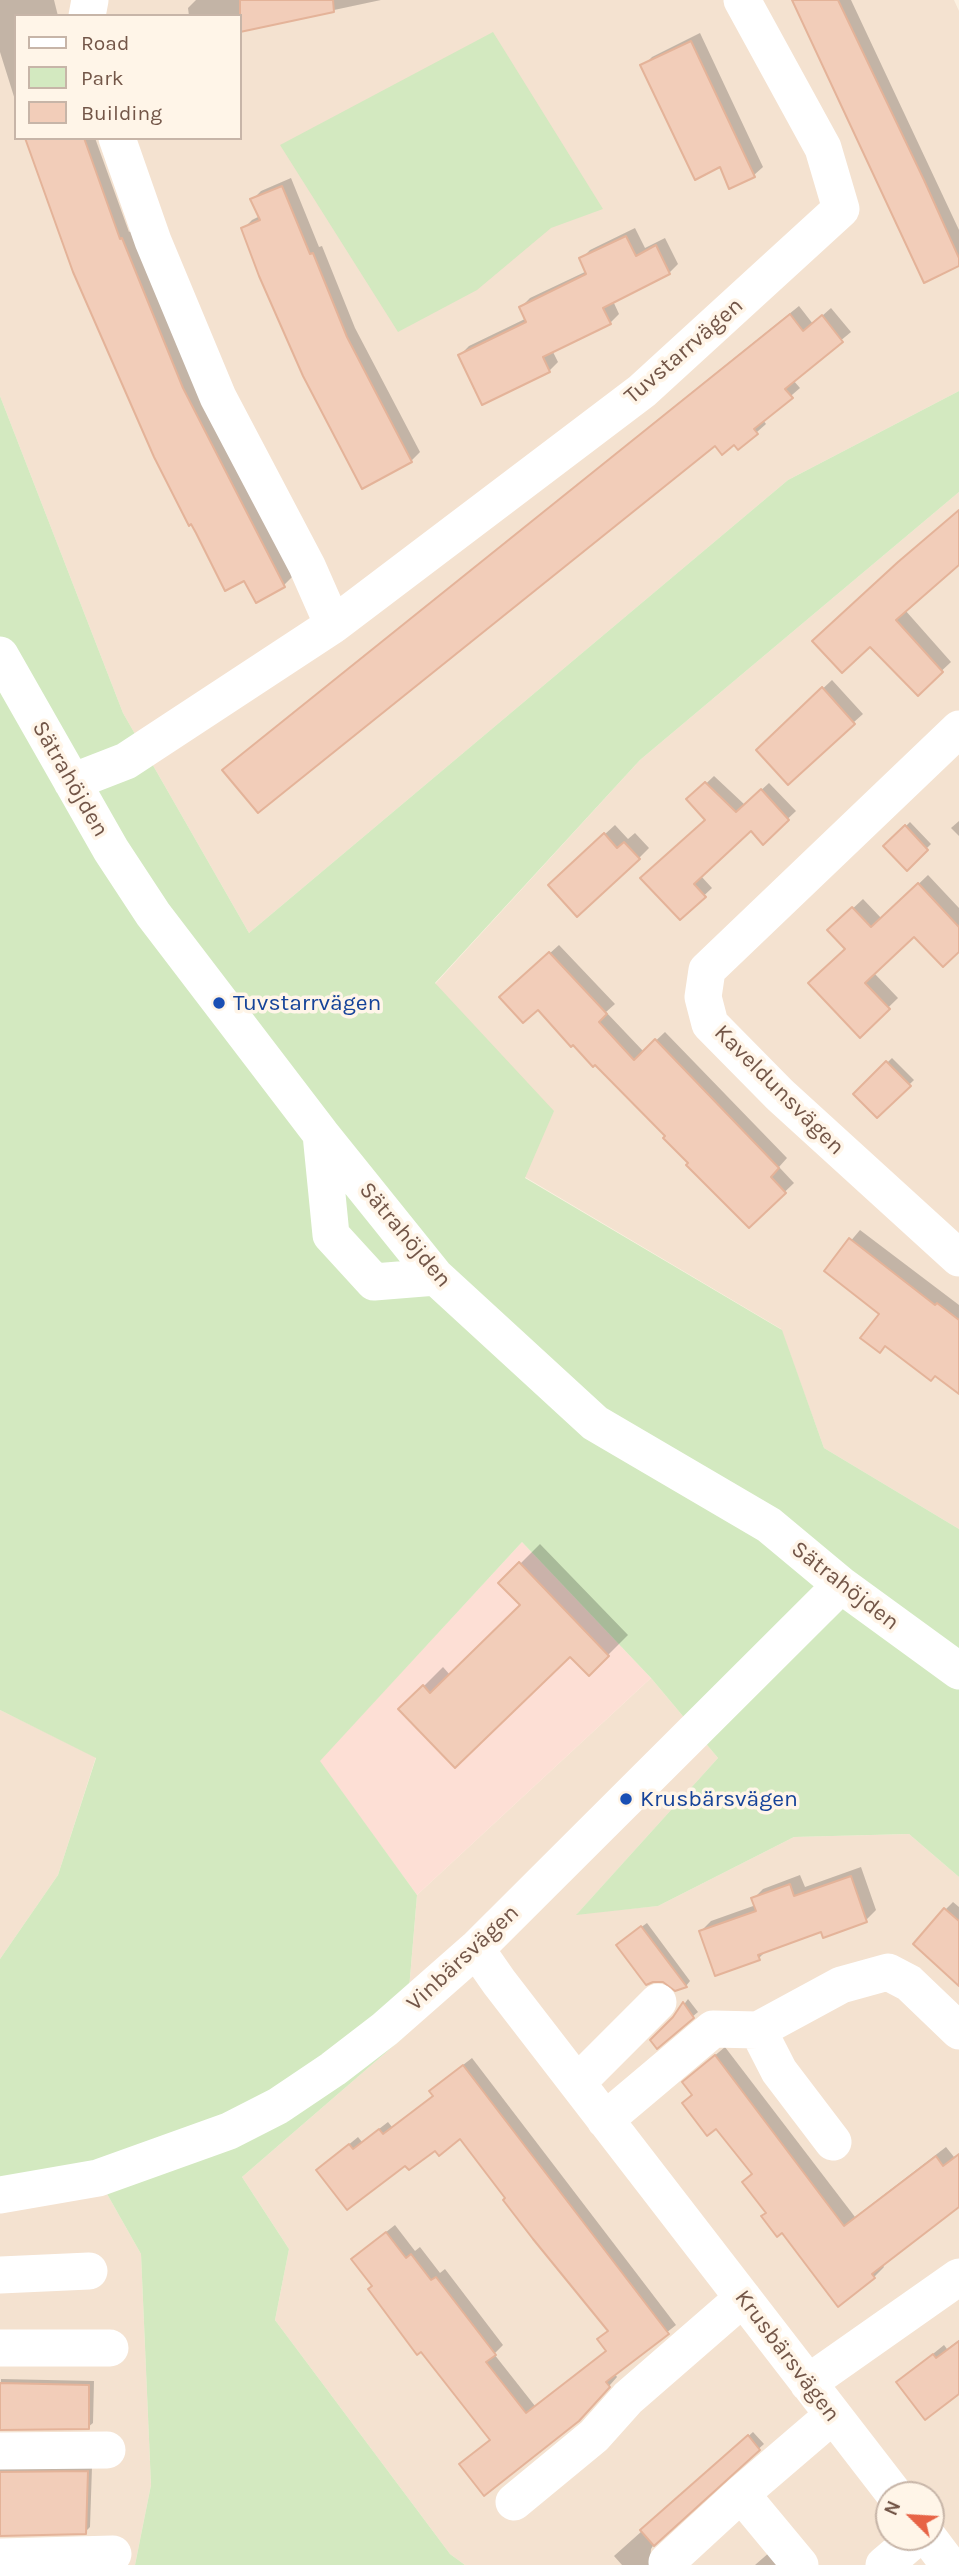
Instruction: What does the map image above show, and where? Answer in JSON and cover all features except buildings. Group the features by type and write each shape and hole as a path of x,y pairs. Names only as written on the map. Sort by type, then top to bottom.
{"street":[{"name":"Tuvstarrvägen","path":"72,782 126,761 334,625 642,391 841,209 823,148 743,0"},
{"path":"118,140 153,241 218,397 307,566 334,625"},
{"name":"Sätrahöjden","path":"0,655 111,850 153,914 321,1134 436,1277 595,1423 769,1525 841,1586 959,1671"},
{"name":"Kaveldunsvägen","path":"959,729 707,970 702,997 710,1024 780,1095 959,1258"},
{"path":"321,1134 331,1235 374,1282 436,1277"},
{"name":"Vinbärsvägen","path":"0,2195 98,2178 229,2131 278,2106 333,2069 385,2029 476,1949 841,1586"},
{"name":"Krusbärsvägen","path":"476,1949 884,2481"},
{"path":"605,2120 713,2029 758,2030 841,1985 888,1972 909,1983 959,2031"},
{"path":"578,2083 658,2002"},
{"path":"758,2030 779,2071 833,2142"},
{"path":"0,2275 89,2271"},
{"path":"808,2383 959,2277"},
{"path":"514,2502 594,2436 628,2398 743,2298"},
{"path":"0,2348 110,2348"},
{"path":"667,2562 832,2416"},
{"path":"0,2451 107,2450"},
{"path":"741,2494 800,2565"},
{"path":"884,2565 900,2551"},
{"path":"0,2557 113,2554"}],"shaded area":[{"path":"0,0 954,0 959,11 959,391 788,480 249,933 123,713 0,396"},
{"path":"959,492 959,1529 824,1448 781,1329 525,1177 435,984 640,760"},
{"path":"522,1542 651,1678 417,1895 319,1761"},
{"path":"651,1678 718,1758 577,1914 658,1906 794,1837 909,1834 959,1877 959,2565 465,2565 450,2554 275,2320 289,2249 242,2177 405,2036 417,1895"},
{"path":"0,1710 96,1757 58,1875 0,1959"},
{"path":"98,2178 141,2254 151,2485 135,2565 0,2565 0,2183"}],"green space":[{"path":"493,32 603,209 551,228 477,290 398,332 280,145"},
{"path":"959,391 959,492 640,760 435,983 554,1111 525,1178 782,1330 824,1448 959,1529 959,1877 909,1834 794,1837 658,1906 576,1915 718,1758 651,1678 522,1542 320,1761 417,1895 405,2036 242,2177 289,2249 275,2320 450,2554 465,2565 135,2565 151,2485 141,2254 98,2178 0,2183 0,1959 58,1875 96,1758 0,1710 0,396 123,713 249,933 788,480"}],"place":[{"name":"Tuvstarrvägen","path":"219,1003"},
{"name":"Krusbärsvägen","path":"626,1799"}]}
